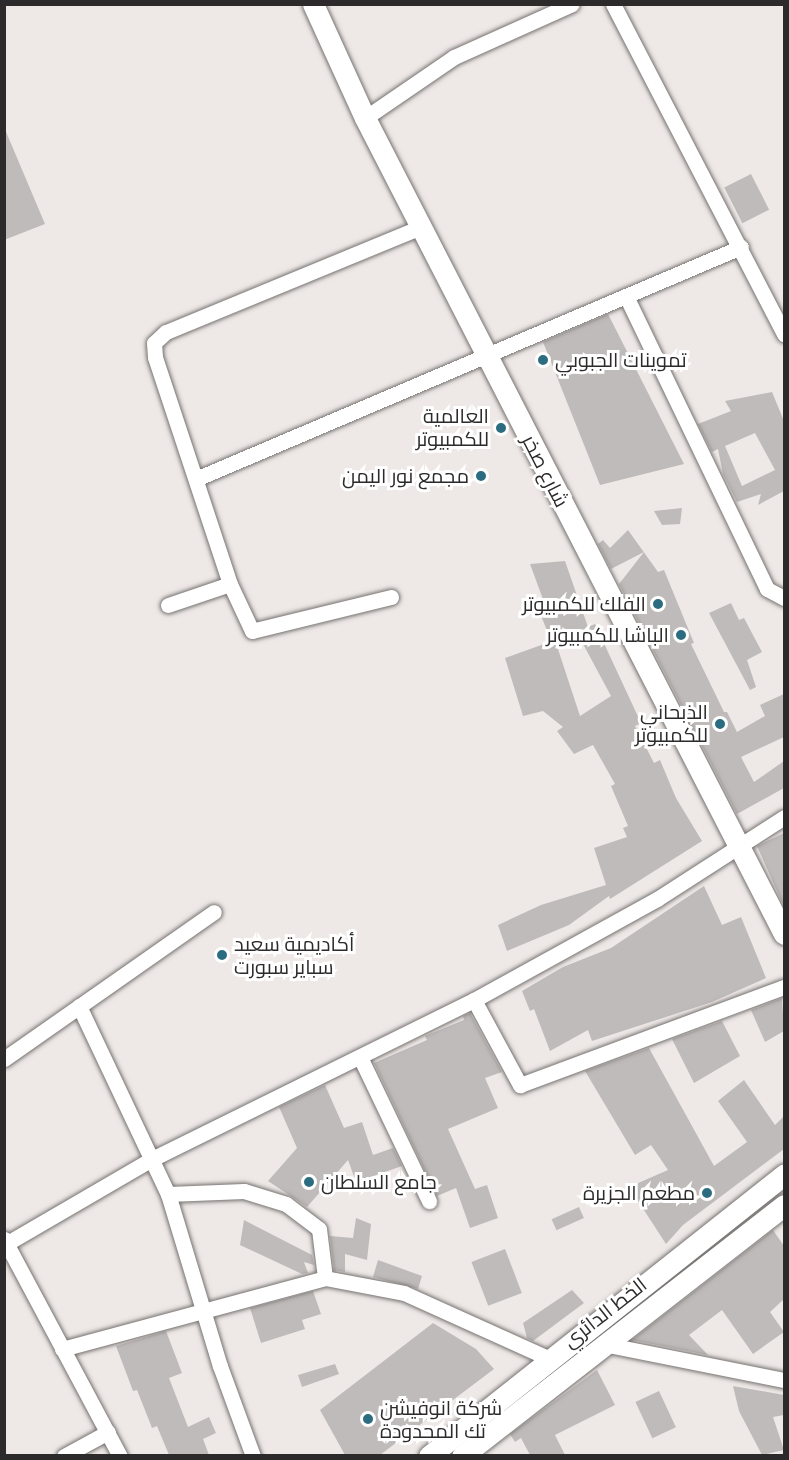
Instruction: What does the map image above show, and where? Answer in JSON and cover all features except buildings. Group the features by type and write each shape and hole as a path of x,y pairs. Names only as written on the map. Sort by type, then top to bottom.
{"street":[{"name":"شارع صخر","path":"313,4 365,118 738,849 784,934"},
{"path":"365,118 454,57 572,4"},
{"path":"613,4 741,247 784,334"},
{"path":"391,597 252,631 230,584 198,478 155,357 154,343 166,332 421,227"},
{"path":"198,478 741,247"},
{"path":"626,296 767,589 784,598"},
{"path":"168,605 230,584"},
{"path":"120,1455 6,1242 150,1160 474,1000 657,899 738,849 784,817"},
{"path":"4,1059 214,912"},
{"path":"474,1000 520,1085 784,987"},
{"path":"79,1006 168,1194 204,1312 253,1455"},
{"path":"360,1057 429,1201"},
{"name":"الخط الدائري","path":"429,1455 548,1358 784,1175"},
{"path":"168,1194 244,1191 286,1204 319,1229 325,1278"},
{"name":"الخط الدائري","path":"462,1455 784,1205"},
{"path":"62,1349 325,1278 404,1293 548,1358"},
{"path":"604,1344 784,1380"},
{"path":"64,1455 108,1432"}],"place":[{"name":"تموينات الجبوبي","path":"543,360"},
{"name":"العالمية للكمبيوتر","path":"501,428"},
{"name":"مجمع نور اليمن","path":"481,476"},
{"name":"الفلك للكمبيوتر","path":"658,604"},
{"name":"الباشا للكمبيوتر","path":"681,635"},
{"name":"الذبحاني للكمبيوتر","path":"720,724"},
{"name":"أكاديمية سعيد سباير سبورت","path":"222,955"},
{"name":"جامع السلطان","path":"309,1182"},
{"name":"مطعم الجزيرة","path":"707,1193"},
{"name":"شركة انوفيشن تك المحدودة","path":"368,1419"}]}
